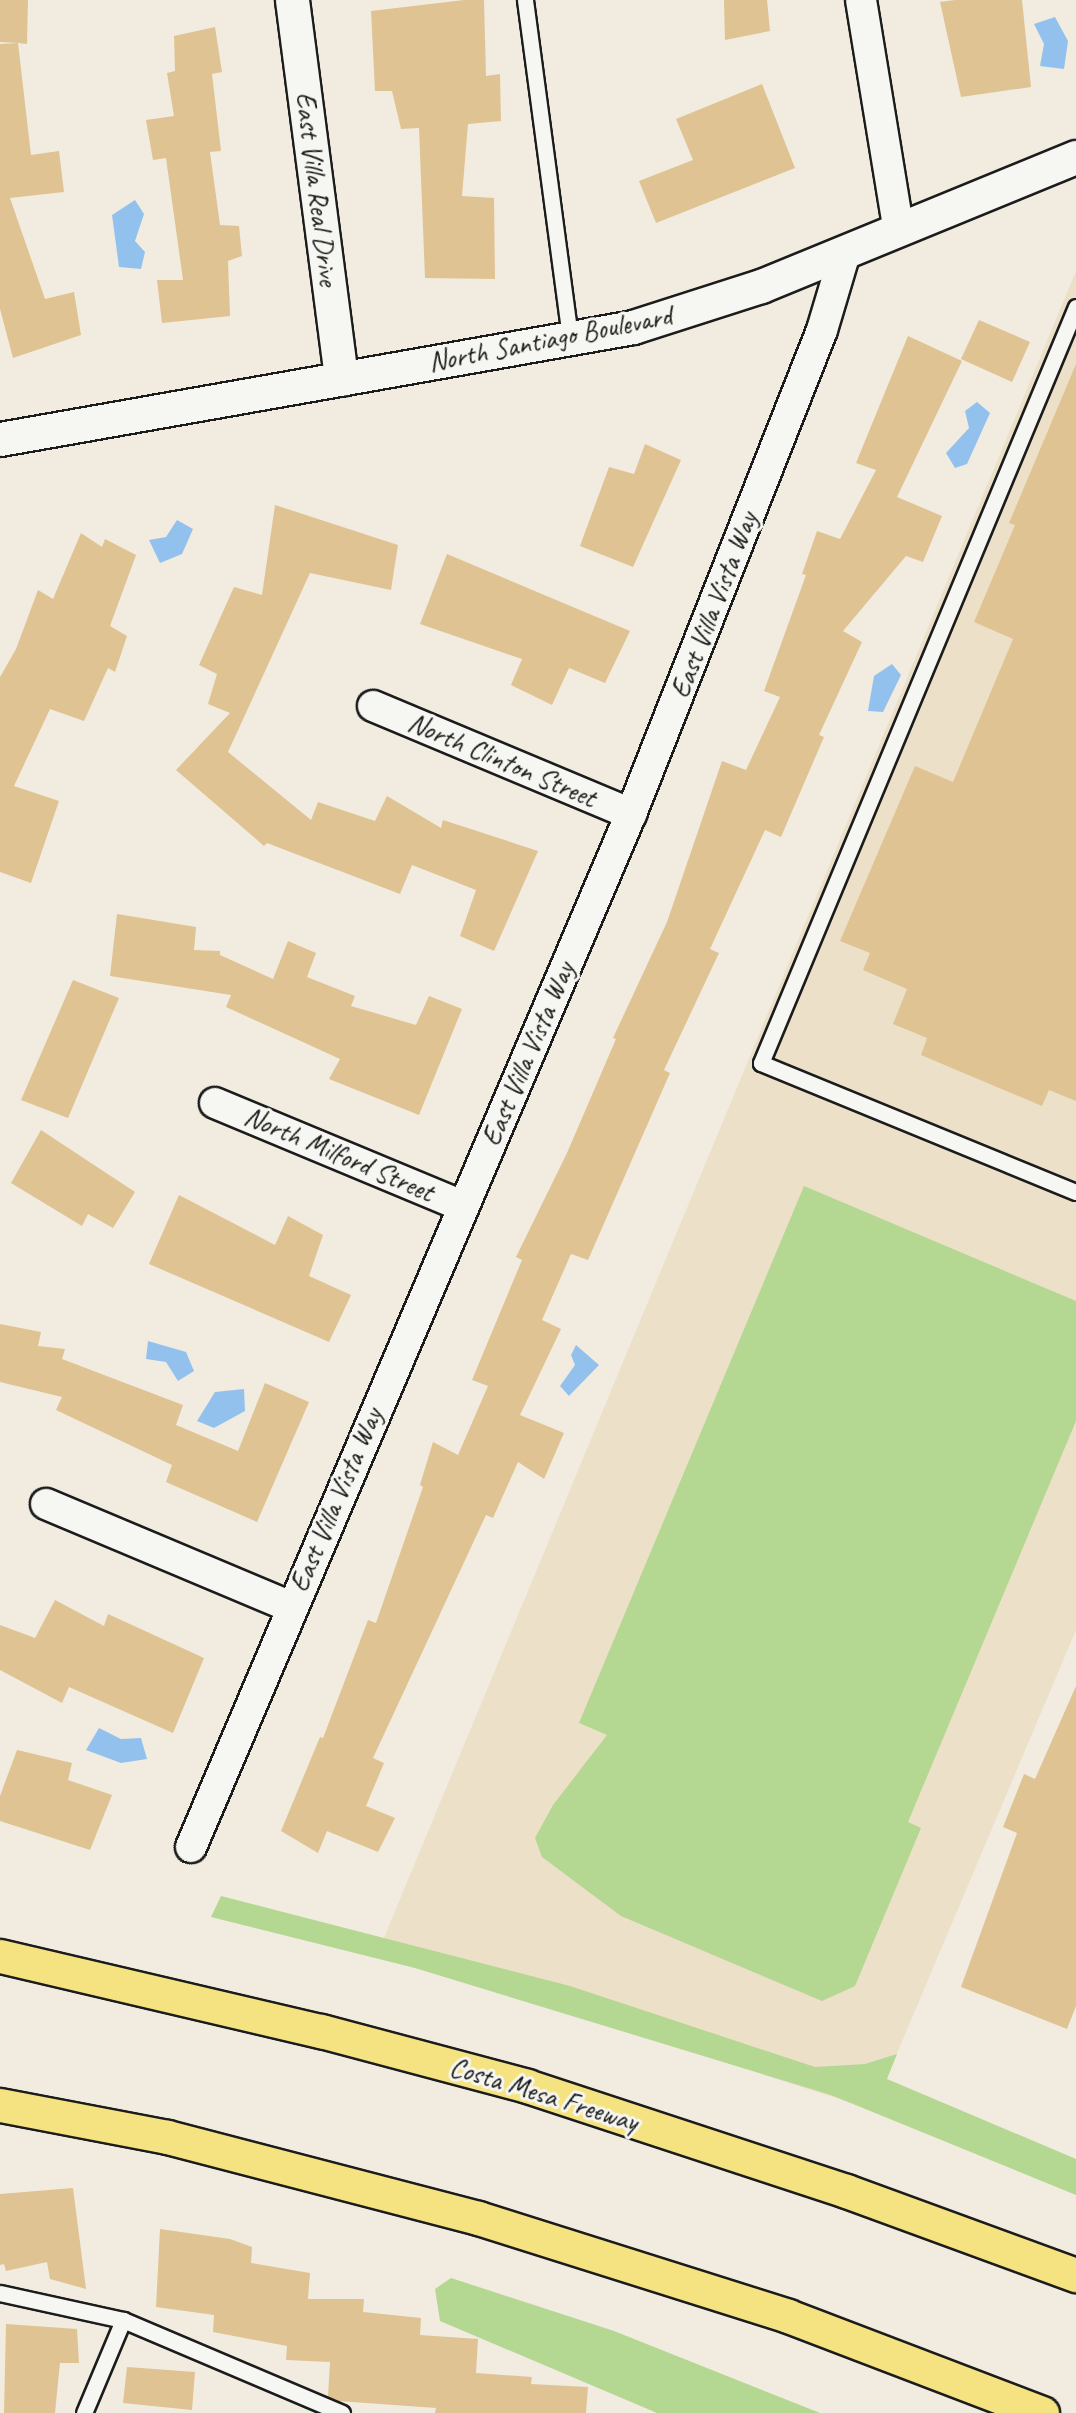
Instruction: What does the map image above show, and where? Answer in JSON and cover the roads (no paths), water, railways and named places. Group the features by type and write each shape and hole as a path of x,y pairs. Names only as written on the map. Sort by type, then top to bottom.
{"highway":[{"name":"Costa Mesa Freeway","path":"0,1956 310,2028 527,2086 846,2191 1076,2275"},
{"path":"0,2105 167,2137 478,2218 788,2316 1042,2413"}],"main road":[{"name":"East Villa Real Drive","path":"292,0 341,379"},
{"name":"North Santiago Boulevard","path":"0,439 570,339 696,310 845,253 1076,157"}],"street":[{"path":"861,0 899,231"},
{"name":"East Villa Vista Way","path":"191,1847 291,1607 631,814 817,341 845,253"},
{"name":"North Clinton Street","path":"373,706 631,814"},
{"name":"North Milford Street","path":"215,1103 463,1206"},
{"path":"46,1504 291,1607"}],"lane":[{"path":"525,0 570,339"},
{"path":"1076,307 761,1064 1076,1192"},
{"path":"0,2293 123,2320 335,2412"},
{"path":"84,2413 123,2320"}],"water":[{"path":"1055,17 1068,41 1064,69 1040,66 1044,44 1034,24"},
{"path":"135,200 144,214 135,241 145,252 141,269 119,267 112,215"},
{"path":"977,402 990,413 967,464 955,468 946,453 969,428 965,411"},
{"path":"177,520 193,529 182,554 160,563 149,540 166,537"},
{"path":"892,664 901,675 883,712 868,711 874,676"},
{"path":"148,1341 186,1352 194,1371 178,1381 166,1362 146,1359"},
{"path":"576,1345 599,1365 569,1396 560,1386 575,1365 571,1355"},
{"path":"244,1389 245,1411 214,1428 197,1421 215,1392"},
{"path":"99,1728 121,1739 141,1738 147,1759 121,1763 86,1750"}]}
